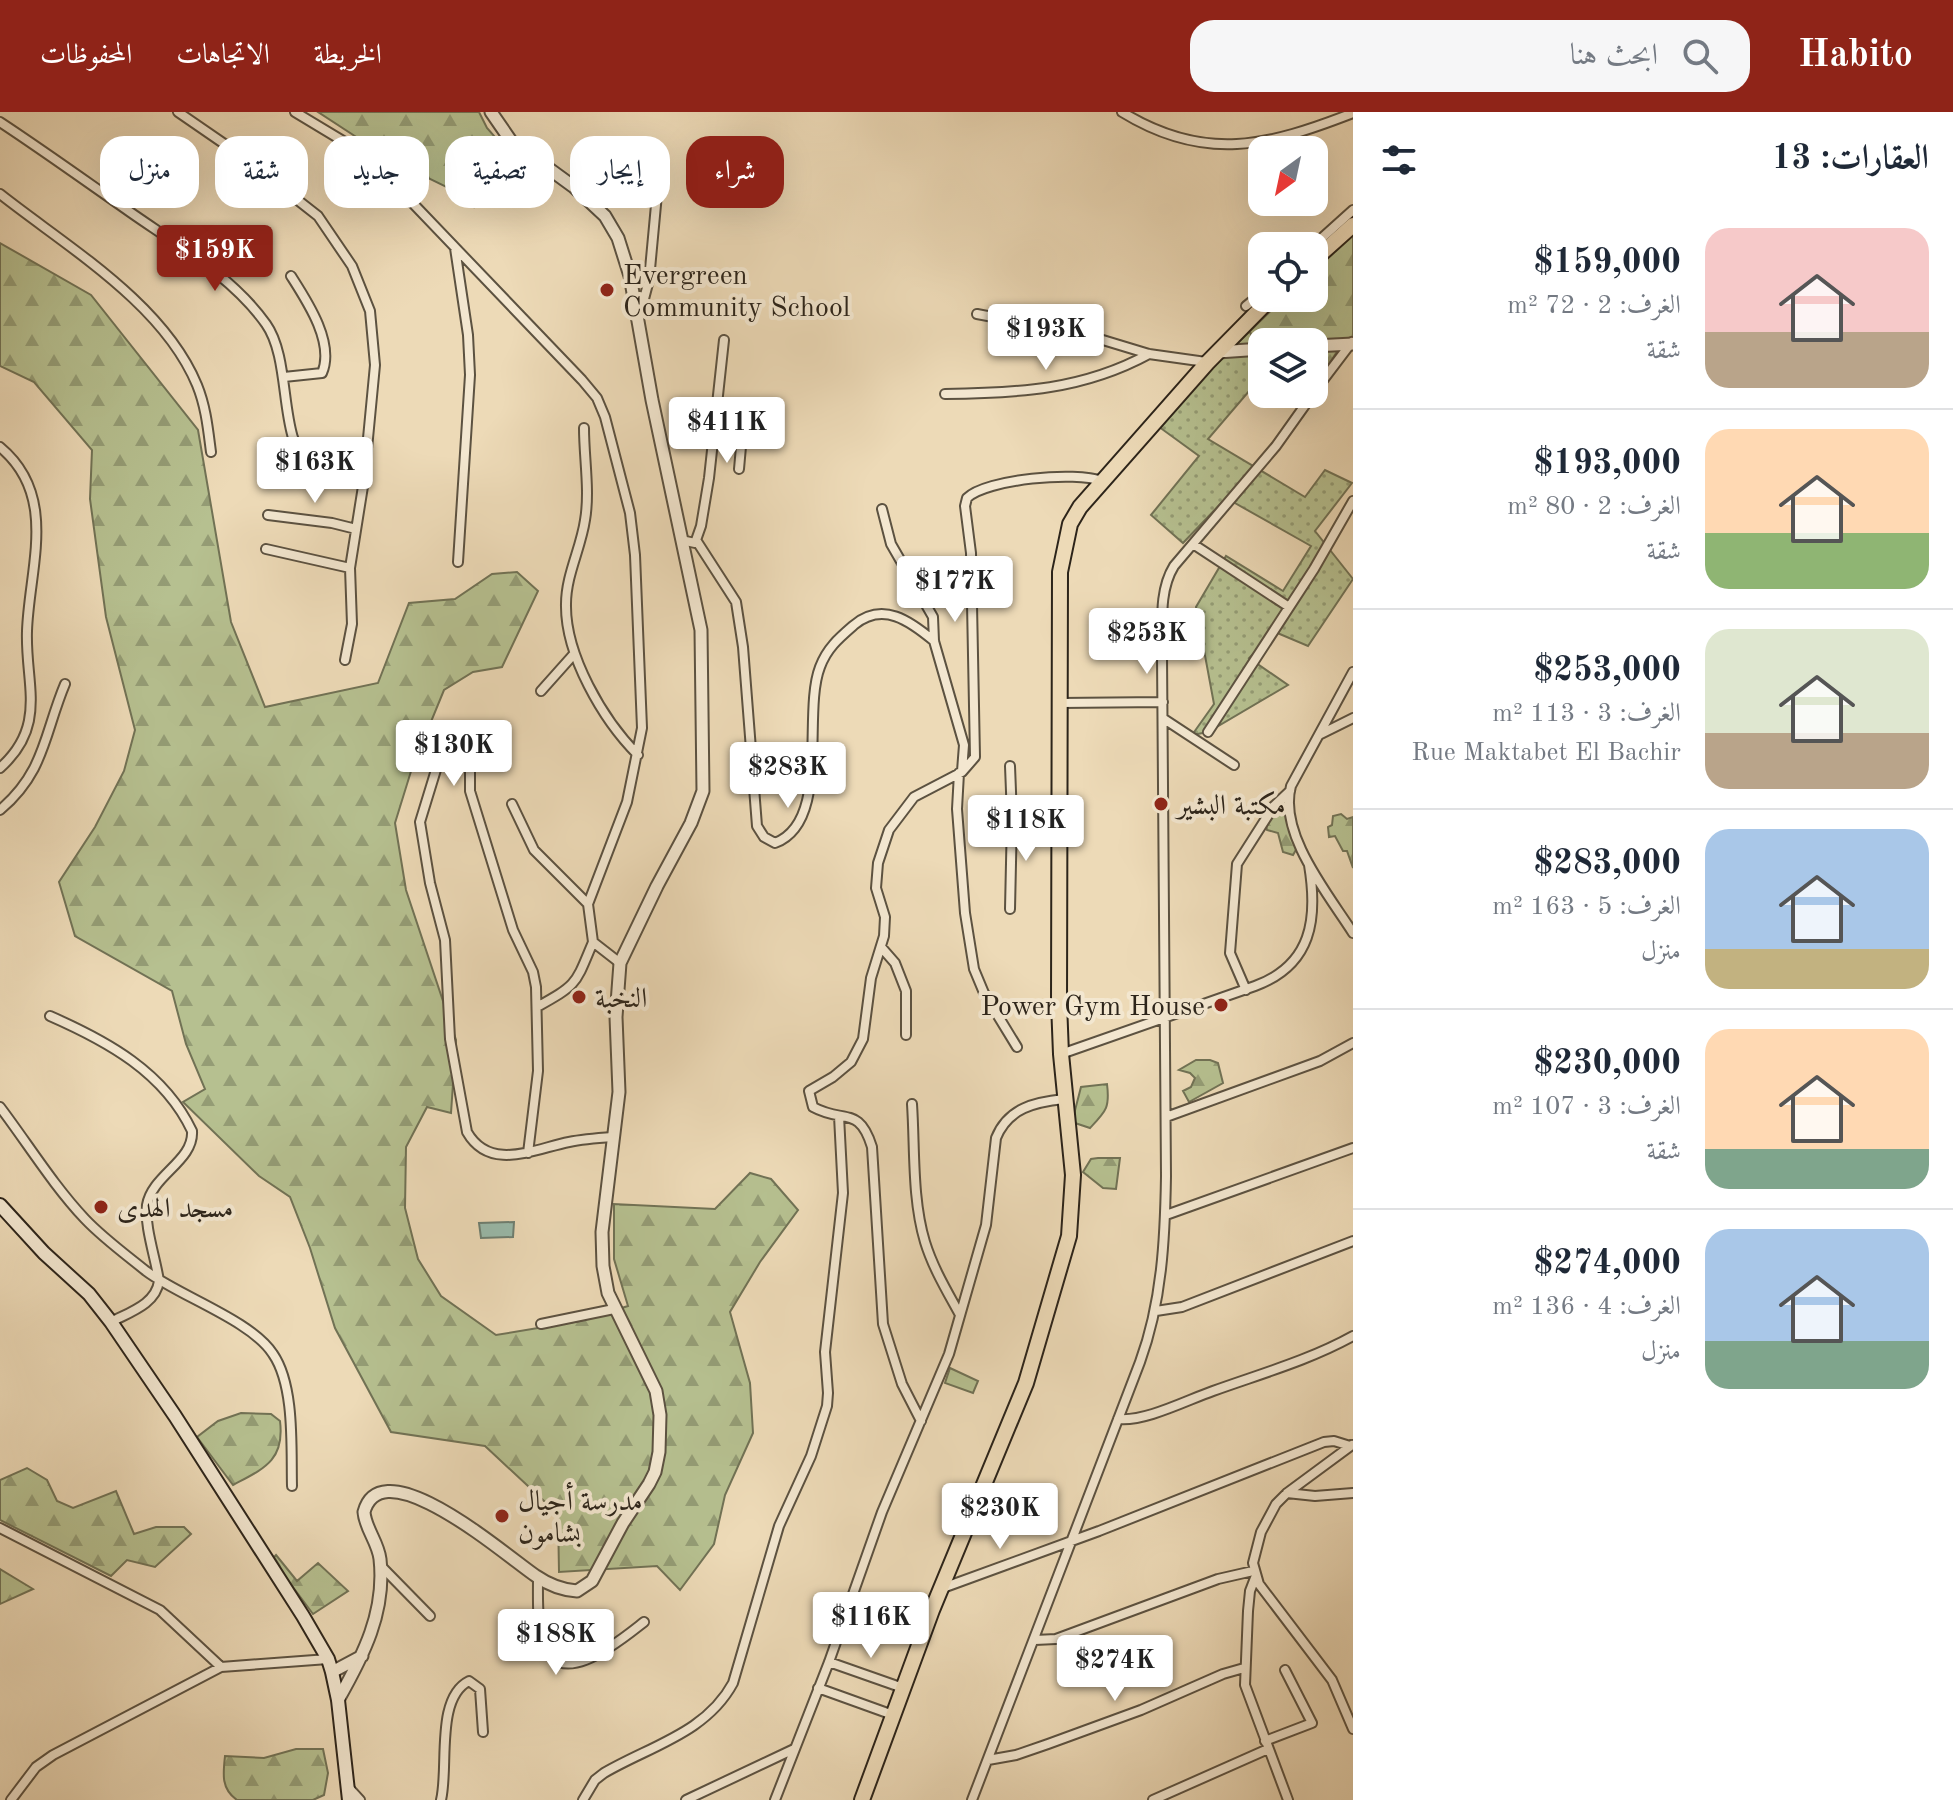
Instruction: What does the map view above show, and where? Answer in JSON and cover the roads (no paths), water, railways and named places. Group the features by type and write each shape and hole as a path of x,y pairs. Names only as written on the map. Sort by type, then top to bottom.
{"main road":[{"path":"1328,247 1353,225"},
{"path":"862,1800 940,1589 1026,1383 1063,1257 1073,1198 1061,1054 1059,814 1060,572 1070,524 1101,481 1255,312"},
{"path":"2,1212 89,1294 111,1322 175,1416 330,1666 338,1700 348,1794"}],"street":[{"path":"178,112 310,209 329,229 352,266 370,311 375,365 364,480 350,568 352,624 345,660"},
{"path":"295,112 363,154 582,380 597,398 608,424 630,513 635,555 642,728 627,802 588,904 593,942 577,981 537,1007"},
{"path":"338,1700 363,1656 377,1614 380,1565 364,1512 371,1499 390,1491 425,1500 486,1539 538,1578 562,1589 577,1591 592,1581 623,1523 649,1484 658,1462 660,1415 656,1391 642,1358 614,1309 605,1281 602,1246 619,1092 616,1017 620,963 691,823 703,791 701,630 625,257 605,216 574,187 511,141 491,112"},
{"path":"1122,112 1153,129 1204,145 1279,139 1353,113"},
{"path":"0,122 224,280 255,308 280,354 290,427 299,454 313,467 364,480"},
{"path":"0,194 124,288 147,313 183,358 193,376 204,407 211,452"},
{"path":"637,310 644,299 649,280 656,208"},
{"path":"1328,232 1353,210"},
{"path":"454,247 468,335 470,375 458,562"},
{"path":"284,377 322,373 324,369 323,342 316,322 291,276"},
{"path":"977,314 1083,334 1149,354 1212,357 1248,351"},
{"path":"681,540 694,544 696,540 709,478 724,340"},
{"path":"1328,345 1352,343"},
{"path":"1328,374 1352,343"},
{"path":"945,394 991,394 1072,385 1112,373 1149,354"},
{"path":"717,406 739,408 744,413 739,469"},
{"path":"972,1800 1146,1347 1156,1311 1166,1215 1164,592 1174,566 1276,446 1303,408"},
{"path":"584,428 586,517 566,604 574,654 601,708 623,740 638,755"},
{"path":"0,447 22,471 38,531 27,631 32,712 20,747 0,768"},
{"path":"921,1421 902,1384 883,1324 872,1147 862,1124 813,1107 809,1091 833,1077 856,1056 863,1039 871,978 886,925 876,888 878,863 889,830 914,797 960,773 975,757 967,498 981,489 1025,480 1089,476 1101,481"},
{"path":"1208,732 1353,501"},
{"path":"882,509 891,544 933,617 934,641 964,745 957,809 965,913 974,969 984,993 1017,1047"},
{"path":"268,515 356,529"},
{"path":"696,540 736,602 743,647 757,826 764,837 775,843 786,839 805,813 819,669 832,644 866,614 891,614 913,623 934,641"},
{"path":"1193,544 1289,607"},
{"path":"266,549 350,568"},
{"path":"541,691 574,654"},
{"path":"1246,990 1230,953 1237,864 1274,806 1290,791 1353,672"},
{"path":"0,810 33,774 65,684"},
{"path":"1060,703 1163,702"},
{"path":"1320,734 1353,718"},
{"path":"1164,719 1234,765"},
{"path":"528,1153 536,1103 537,1007 533,972 513,930 470,791 470,767 480,740 454,728 443,747 420,822 430,883 445,940 450,1039 464,1122 473,1142 483,1151 496,1156 528,1153 568,1142 613,1137"},
{"path":"1010,766 1010,909"},
{"path":"1290,791 1293,825 1309,865 1353,933"},
{"path":"512,804 534,850 588,904"},
{"path":"1012,817 1059,814"},
{"path":"1061,1054 1246,990 1274,977 1292,963 1306,942 1313,912 1309,865"},
{"path":"1313,912 1320,903 1332,900"},
{"path":"593,942 620,963"},
{"path":"881,947 895,963 906,991 906,1035"},
{"path":"50,1016 101,1039 132,1059 169,1095 192,1131 190,1147 156,1184 146,1208 159,1281 157,1292 148,1301 111,1322"},
{"path":"1166,1117 1320,1061 1353,1043"},
{"path":"775,1800 829,1662 882,1512 944,1368 986,1225 993,1147 1000,1127 1010,1116 1033,1104 1064,1099"},
{"path":"912,1104 916,1184 923,1238 931,1262 960,1315"},
{"path":"0,1107 85,1219 159,1281 218,1312 272,1351 283,1377 290,1413 292,1486"},
{"path":"573,1800 583,1800 595,1780 604,1773 692,1728 720,1703 733,1683 779,1526 811,1456 827,1406 825,1352 843,1193 839,1116"},
{"path":"1166,1215 1353,1148"},
{"path":"1156,1311 1182,1307 1353,1241"},
{"path":"541,1324 614,1309"},
{"path":"1118,1419 1138,1417 1181,1403 1299,1360 1353,1336"},
{"path":"940,1589 1071,1542 1324,1442 1352,1445"},
{"path":"1288,1800 1247,1696 1244,1668 1254,1556 1267,1519 1287,1493 1352,1445"},
{"path":"1287,1493 1315,1496 1353,1493"},
{"path":"0,1528 160,1610 221,1667"},
{"path":"380,1565 430,1616"},
{"path":"1035,1640 1063,1637 1218,1579 1254,1574"},
{"path":"1254,1574 1332,1680 1353,1729"},
{"path":"538,1578 543,1642 549,1653 560,1661 582,1663 644,1622"},
{"path":"11,1800 36,1767 53,1755 221,1667 330,1666 363,1656"},
{"path":"829,1662 903,1688"},
{"path":"988,1760 1023,1753 1057,1741 1244,1668"},
{"path":"1153,1800 1312,1723 1285,1670"},
{"path":"441,1800 445,1782 449,1708 459,1688 469,1681 480,1689 483,1732"},
{"path":"818,1688 893,1715"},
{"path":"686,1800 794,1749"},
{"path":"348,1794 360,1800"}],"place":[{"name":"Evergreen Community School","path":"607,290"},
{"name":"مكتبة البشير","path":"1161,804"},
{"name":"النخبة","path":"579,997"},
{"name":"Power Gym House","path":"1221,1005"},
{"name":"مسجد الهدى","path":"101,1207"},
{"name":"مدرسة أجيال بشامون","path":"502,1516"}]}
